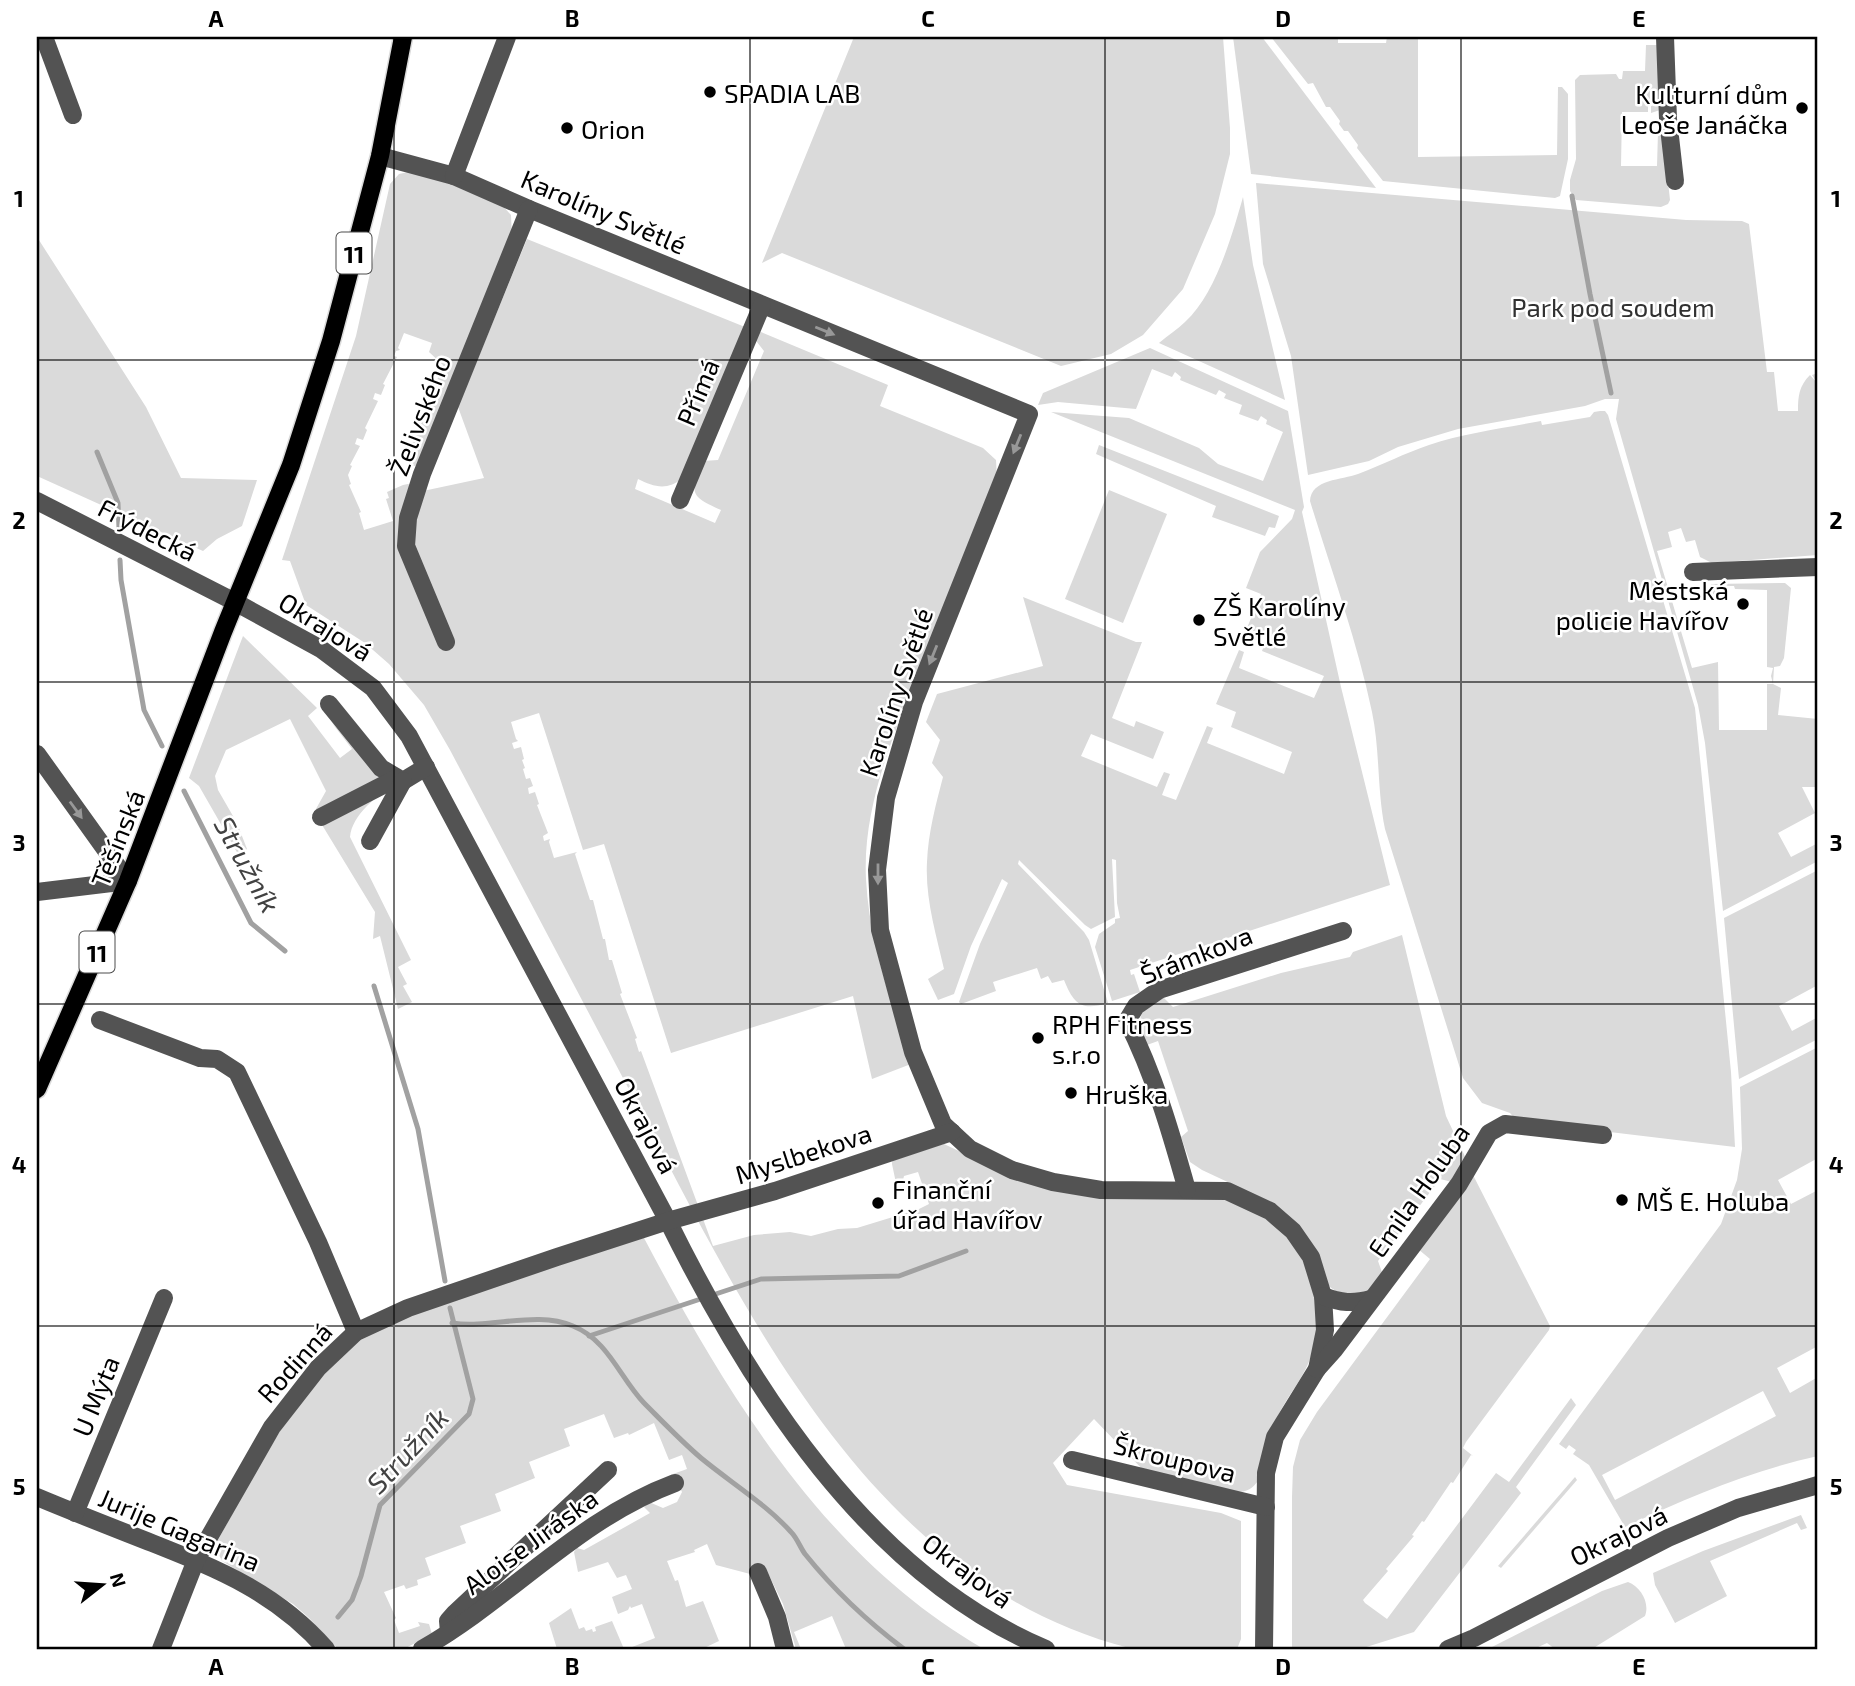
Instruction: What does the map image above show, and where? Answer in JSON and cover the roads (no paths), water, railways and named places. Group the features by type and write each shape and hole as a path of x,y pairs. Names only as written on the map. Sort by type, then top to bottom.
{"main road":[{"name":"11","path":"235,602 291,465 327,354 380,156 403,37"},
{"name":"Těšínská","path":"37,1090 128,881 235,602"}],"street":[{"path":"44,37 73,115"},
{"path":"454,176 507,37"},
{"path":"1665,37 1668,119 1675,181"},
{"name":"Karolíny Světlé","path":"380,156 454,176 528,209 1029,414 914,702 886,798 877,870 880,930 913,1052 943,1124 970,1149 1012,1170 1053,1182 1101,1190 1227,1191 1270,1211 1293,1231 1311,1257 1323,1296 1325,1330 1317,1368 1275,1437 1266,1473 1264,1649"},
{"name":"Želivského","path":"446,642 406,546 408,518 422,474 528,209"},
{"name":"Přímá","path":"680,500 762,305"},
{"name":"Frýdecká","path":"37,501 235,602"},
{"path":"1693,572 1818,567"},
{"name":"Okrajová","path":"235,602 321,649 373,688 410,736 701,1286 783,1420 860,1515 941,1589 1015,1636 1046,1649"},
{"path":"329,704 381,768 400,779"},
{"path":"37,754 128,881 37,892"},
{"path":"321,817 426,767"},
{"path":"370,841 400,779"},
{"name":"Šrámkova","path":"1187,1191 1173,1142 1138,1043 1127,1021 1136,1006 1159,990 1343,931"},
{"path":"100,1020 200,1058 216,1059 237,1072 318,1242 356,1332"},
{"name":"Emila Holuba","path":"1317,1368 1334,1350 1459,1184 1489,1133 1505,1124 1602,1135"},
{"name":"Myslbekova","path":"668,1221 775,1191 952,1132"},
{"name":"Rodinná","path":"161,1649 196,1560 272,1427 318,1368 356,1332 408,1308 668,1221"},
{"path":"1323,1296 1339,1302 1355,1303 1371,1299"},
{"name":"U Mýta","path":"75,1513 164,1298"},
{"name":"Škroupova","path":"1072,1460 1266,1507"},
{"path":"436,1643 455,1613 608,1470"},
{"name":"Aloise Jiráska","path":"436,1643 581,1532 635,1499 674,1483"},
{"name":"Okrajová","path":"1448,1649 1668,1538 1738,1508 1818,1485"},
{"name":"Jurije Gagarina","path":"37,1497 196,1560 247,1584 306,1628 326,1649"},
{"path":"758,1572 777,1618 785,1649"}],"waterway":[{"path":"1572,196 1611,393"},
{"name":"Stružník","path":"97,452 118,503 119,528"},
{"name":"Stružník","path":"120,560 121,580 144,710 162,746"},
{"name":"Stružník","path":"184,791 251,923 285,951"},
{"name":"Stružník","path":"374,986 418,1129 445,1281"},
{"path":"589,1336 761,1279 899,1276 966,1251"},
{"name":"Stružník","path":"338,1617 352,1600 380,1505 469,1414 473,1399 450,1308"},
{"path":"452,1323 544,1320 573,1326 585,1332 605,1350 635,1393 672,1431 701,1458 781,1522 840,1593 904,1649"}],"place":[{"name":"SPADIA LAB","path":"710,92"},
{"name":"Kulturní dům Leoše Janáčka","path":"1802,108"},
{"name":"Orion","path":"567,128"},
{"name":"Městská policie Havířov","path":"1743,604"},
{"name":"ZŠ Karolíny Světlé","path":"1199,620"},
{"name":"RPH Fitness s.r.o","path":"1038,1038"},
{"name":"Hruška","path":"1071,1093"},
{"name":"MŠ E. Holuba","path":"1622,1200"},
{"name":"Finanční úřad Havířov","path":"878,1203"}],"park label":[{"name":"Park pod soudem","path":"1613,306"}]}
